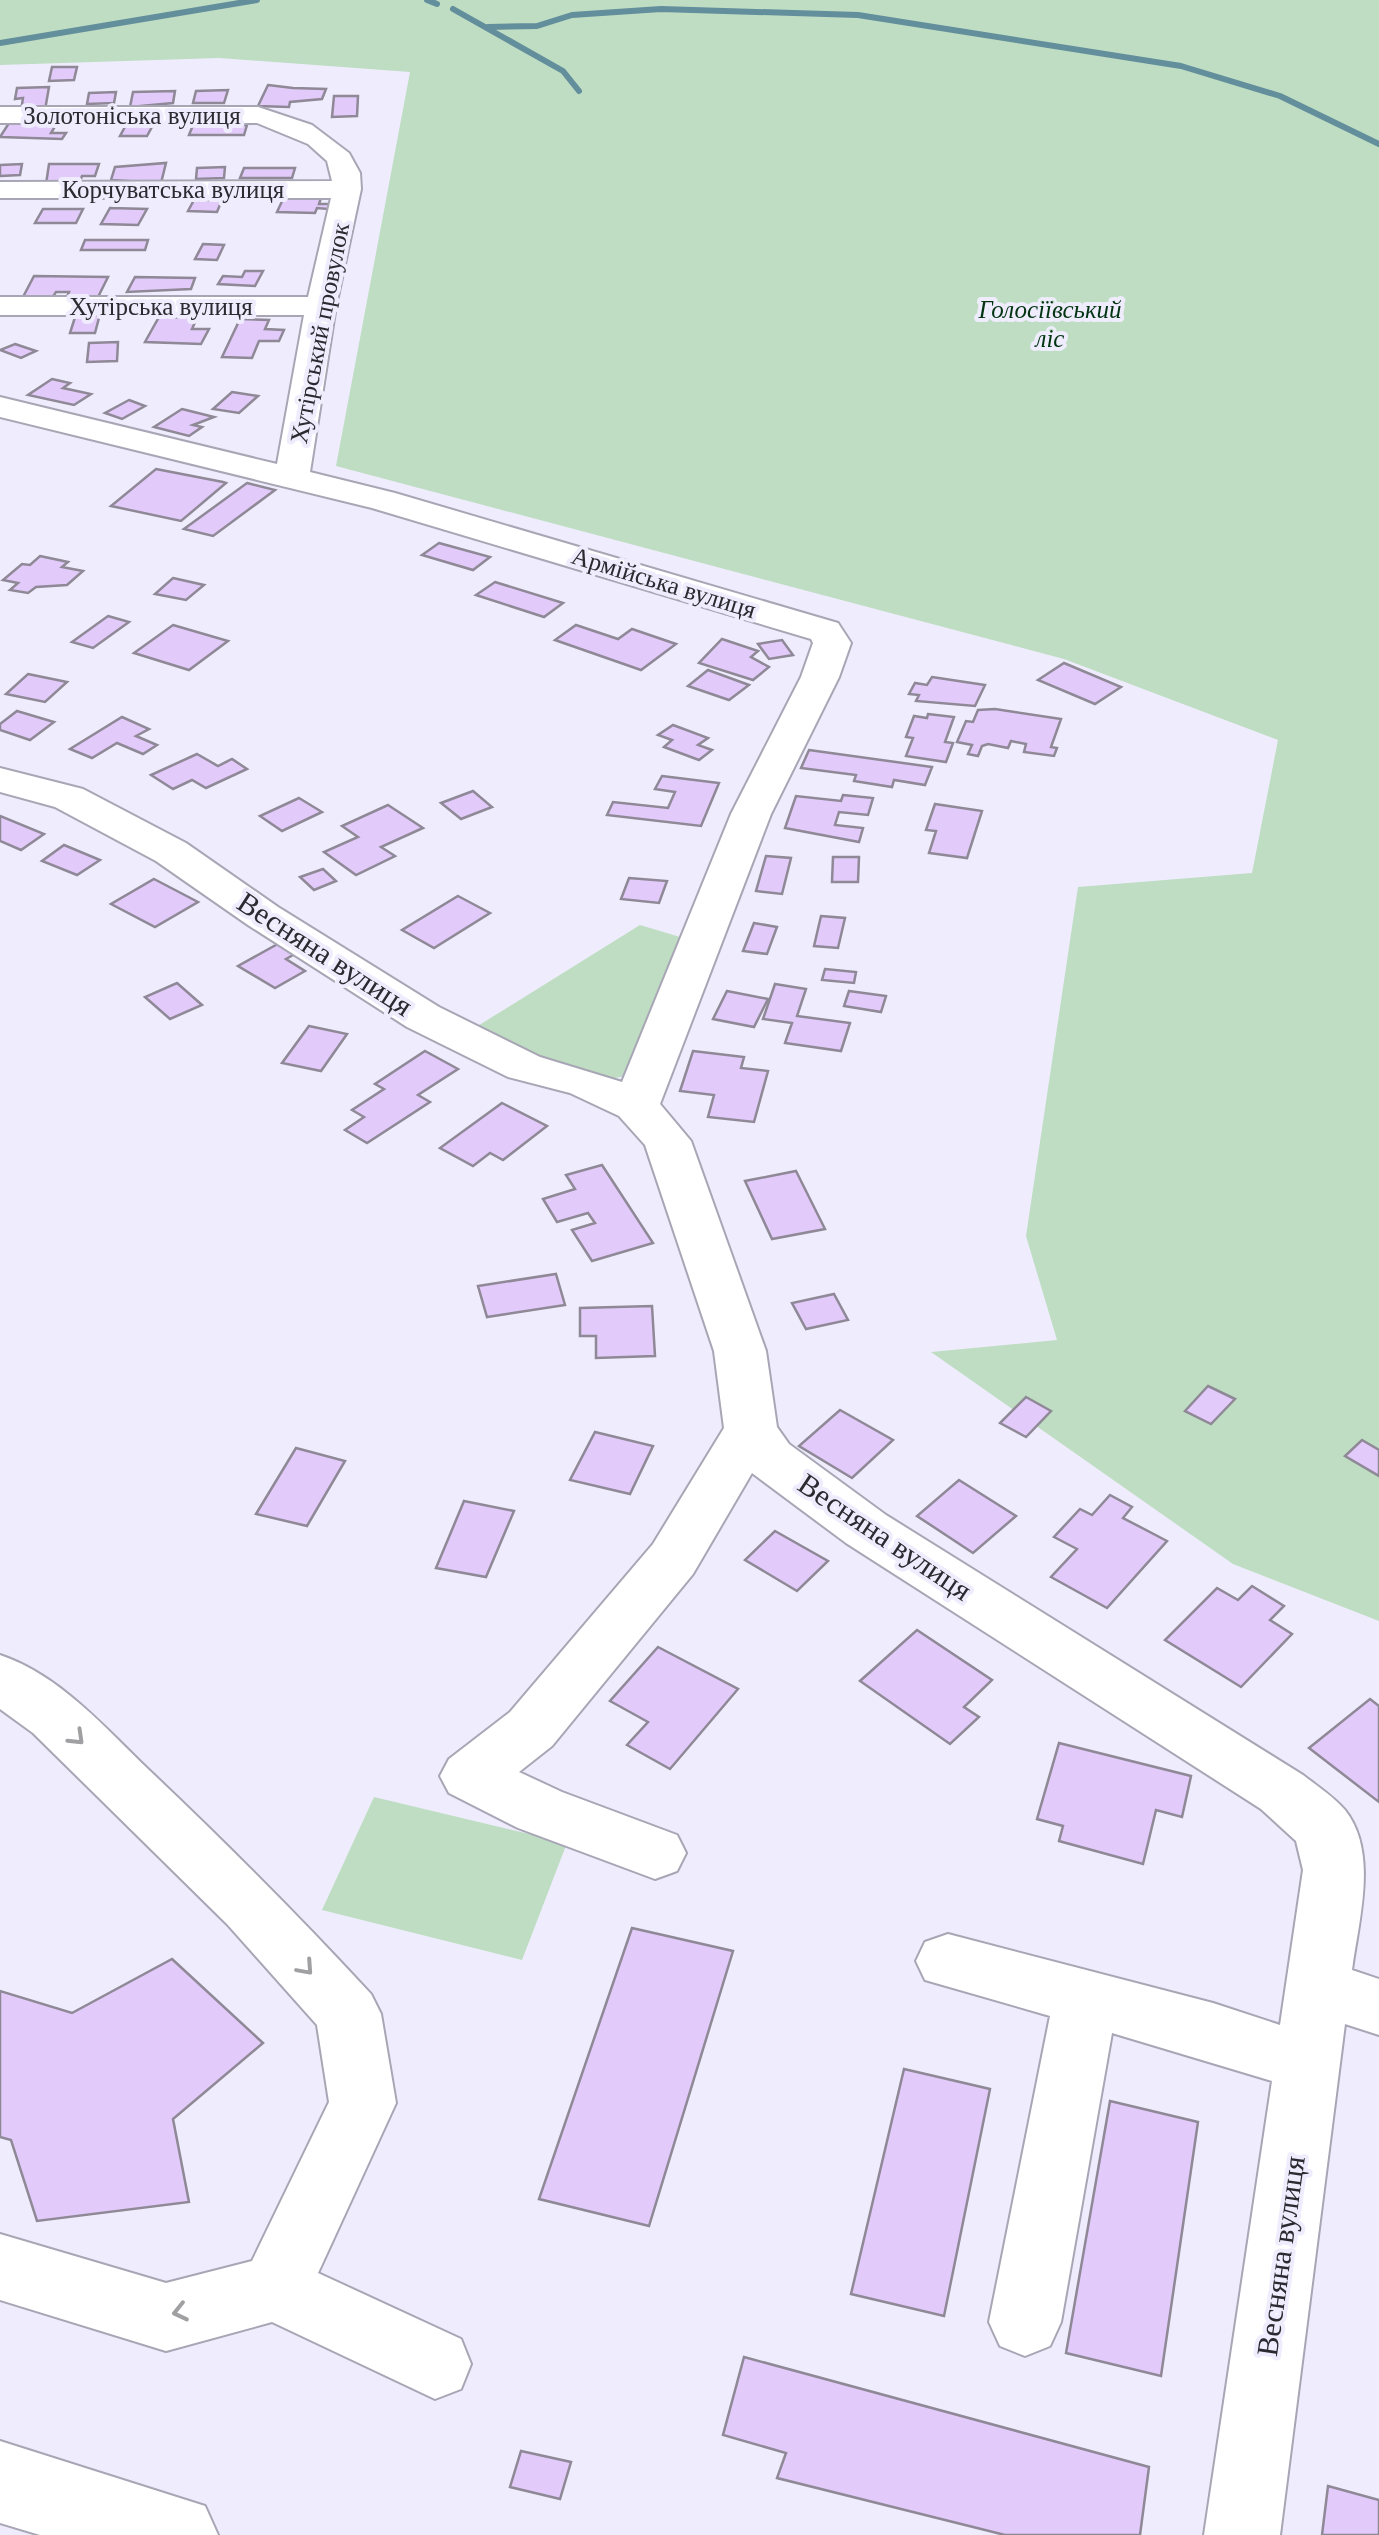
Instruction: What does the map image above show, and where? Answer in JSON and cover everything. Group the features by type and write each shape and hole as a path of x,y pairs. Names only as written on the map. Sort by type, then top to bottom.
{"main road":[{"path":"0,2482 176,2535"}],"street":[{"name":"Золотоніська вулиця","path":"0,115 258,115 297,126 324,144 348,176 347,189"},
{"name":"Корчуватська вулиця","path":"0,190 347,189"},
{"name":"Хутірський провулок","path":"292,477 321,306 347,189"},
{"name":"Хутірська вулиця","path":"0,306 321,306"},
{"name":"Армійська вулиця","path":"0,407 496,531 825,630 832,643 827,667 771,768 696,942 636,1106"},
{"name":"Весняна вулиця","path":"0,780 69,798 171,852 263,916 435,1024 524,1067 586,1083 636,1106 668,1142 740,1351 751,1429 770,1458 866,1529 1282,1792 1324,1830 1334,1870 1242,2535"},
{"path":"656,1853 540,1810 470,1776 532,1729 673,1559 751,1429"},
{"path":"0,1678 54,1716 96,1756 249,1905 348,2014 364,2103 274,2288"},
{"path":"948,1962 1213,2032 1308,2064"},
{"path":"1318,1987 1379,2007"},
{"path":"1025,2322 1086,1998"},
{"path":"0,2267 166,2317 274,2288 436,2364"}],"green space":[{"name":"Голосіївський ліс","path":"0,0 1379,0 1379,1621 1233,1564 931,1352 1057,1340 1026,1236 1078,887 1252,873 1278,740 1064,659 336,466 410,72 219,58 0,65"},
{"path":"640,925 697,942 649,1072 586,1083 460,1037"},
{"path":"374,1797 567,1843 522,1960 322,1910"}],"building":[{"path":"52,67 77,67 74,80 49,81"},
{"path":"268,85 326,89 322,99 290,102 289,107 258,106"},
{"path":"49,87 45,110 21,111 23,98 15,99 17,88"},
{"path":"228,90 224,103 193,103 196,91"},
{"path":"175,91 173,103 130,107 133,92"},
{"path":"116,92 114,103 87,104 89,93"},
{"path":"334,96 358,96 357,116 332,117"},
{"path":"9,123 56,125 51,133 66,133 62,139 0,137"},
{"path":"126,125 153,125 147,136 120,136"},
{"path":"193,125 247,125 244,135 189,135"},
{"path":"166,163 161,183 111,180 115,167"},
{"path":"22,164 20,175 0,176 0,165"},
{"path":"49,164 99,164 95,176 82,176 79,184 46,184"},
{"path":"225,167 224,178 196,179 197,168"},
{"path":"244,168 295,168 292,178 240,178"},
{"path":"284,197 321,198 319,204 330,204 328,209 317,208 315,213 277,212"},
{"path":"194,200 222,200 217,212 188,211"},
{"path":"110,208 147,209 138,225 101,224"},
{"path":"43,209 83,209 76,223 35,223"},
{"path":"85,240 148,240 145,250 81,250"},
{"path":"203,244 224,245 217,260 195,259"},
{"path":"245,271 263,271 255,286 218,284 223,276 242,277"},
{"path":"34,276 108,277 98,297 67,297 69,292 56,292 52,298 23,297"},
{"path":"135,277 195,278 191,289 127,292"},
{"path":"76,314 100,314 95,333 70,333"},
{"path":"159,317 197,318 192,329 209,329 201,344 145,342"},
{"path":"240,319 269,320 265,329 284,330 279,341 259,341 252,358 222,357"},
{"path":"118,342 117,361 87,362 89,343"},
{"path":"15,344 36,351 21,358 0,350"},
{"path":"52,379 70,383 63,388 91,394 74,405 28,395"},
{"path":"232,392 258,396 239,413 213,409"},
{"path":"129,400 145,406 122,419 105,413"},
{"path":"182,409 214,417 193,425 202,427 189,436 154,427"},
{"path":"156,469 226,483 181,521 111,506"},
{"path":"247,483 275,490 213,536 184,529"},
{"path":"439,543 490,557 473,570 422,555"},
{"path":"40,556 68,562 62,567 83,571 67,585 36,587 28,593 10,590 18,583 3,580 22,564 30,565"},
{"path":"173,578 204,585 186,600 155,594"},
{"path":"495,582 563,603 544,617 476,595"},
{"path":"108,616 129,622 93,648 72,642"},
{"path":"173,625 228,641 189,670 134,653"},
{"path":"576,625 618,639 632,629 676,644 641,670 555,640"},
{"path":"722,639 758,651 751,657 769,667 753,680 699,663"},
{"path":"782,640 793,655 769,659 758,644"},
{"path":"1064,663 1121,687 1095,704 1038,680"},
{"path":"708,670 749,685 729,700 688,686"},
{"path":"28,674 67,682 45,702 6,694"},
{"path":"932,677 985,685 975,706 916,701 919,695 909,694 915,683 927,685"},
{"path":"978,710 1061,719 1051,747 1057,748 1054,756 1024,752 1026,744 1011,741 1008,748 988,744 982,746 978,756 968,754 972,745 957,742 966,721 973,722"},
{"path":"17,711 54,722 30,740 0,730 0,724"},
{"path":"928,714 954,717 945,742 953,743 946,762 906,756 913,738 906,737 914,716 927,718"},
{"path":"122,717 149,729 136,736 157,745 143,754 117,743 92,758 70,749"},
{"path":"673,725 708,738 698,745 712,750 699,760 664,747 672,740 658,735"},
{"path":"809,750 932,767 925,785 894,780 892,787 854,781 856,775 801,768"},
{"path":"197,754 218,766 232,759 247,769 206,788 192,780 173,789 151,775"},
{"path":"662,776 719,783 701,826 607,815 613,802 668,808 675,792 655,789"},
{"path":"473,791 492,807 461,819 441,803"},
{"path":"843,795 873,798 868,815 839,812 835,825 863,828 859,842 785,828 796,796 841,801"},
{"path":"299,798 322,812 282,831 260,816"},
{"path":"935,804 982,811 967,858 929,853 936,831 926,830"},
{"path":"388,805 423,828 381,847 395,856 356,875 324,852 358,837 342,826"},
{"path":"0,816 44,834 21,850 0,841"},
{"path":"64,845 100,860 77,875 42,861"},
{"path":"766,856 791,858 782,894 756,891"},
{"path":"833,857 859,857 858,882 832,882"},
{"path":"323,869 336,881 314,890 300,877"},
{"path":"629,878 667,881 659,903 621,899"},
{"path":"154,879 198,902 155,927 111,904"},
{"path":"458,896 490,913 434,948 402,930"},
{"path":"821,916 845,918 838,948 814,946"},
{"path":"754,923 777,927 767,954 743,951"},
{"path":"285,940 302,950 286,959 305,971 275,988 238,966"},
{"path":"825,969 856,972 854,983 822,980"},
{"path":"177,983 202,1005 170,1019 145,997"},
{"path":"775,984 806,989 797,1016 850,1023 841,1051 785,1043 792,1023 763,1019"},
{"path":"727,991 768,999 754,1027 713,1019"},
{"path":"849,991 886,996 881,1012 844,1006"},
{"path":"309,1026 347,1034 321,1071 282,1063"},
{"path":"425,1051 458,1069 418,1095 430,1102 367,1143 345,1130 364,1117 352,1110 384,1089 375,1084"},
{"path":"693,1051 744,1057 741,1068 768,1071 754,1122 708,1117 714,1095 680,1091"},
{"path":"502,1103 547,1126 503,1160 490,1153 473,1166 440,1148"},
{"path":"602,1165 653,1243 592,1261 572,1230 595,1223 588,1213 557,1222 543,1199 575,1189 566,1175"},
{"path":"796,1171 825,1229 772,1239 745,1181"},
{"path":"556,1274 565,1305 487,1317 478,1286"},
{"path":"834,1294 848,1320 806,1329 792,1303"},
{"path":"652,1306 655,1356 596,1358 596,1336 580,1336 580,1308"},
{"path":"1208,1386 1235,1399 1211,1424 1185,1411"},
{"path":"1026,1397 1051,1411 1026,1437 1000,1423"},
{"path":"840,1410 893,1440 852,1478 799,1446"},
{"path":"595,1432 653,1446 630,1494 570,1480"},
{"path":"1362,1440 1379,1450 1379,1476 1345,1456"},
{"path":"296,1448 345,1461 307,1526 256,1514"},
{"path":"959,1480 1016,1516 973,1553 917,1516"},
{"path":"1110,1495 1132,1507 1123,1518 1167,1541 1107,1608 1051,1577 1077,1549 1054,1537 1080,1509 1092,1515"},
{"path":"464,1501 514,1511 486,1577 436,1568"},
{"path":"775,1531 828,1561 797,1591 745,1560"},
{"path":"1252,1586 1284,1606 1270,1620 1292,1634 1241,1687 1165,1640 1217,1588 1238,1600"},
{"path":"917,1630 992,1680 964,1707 979,1717 950,1744 860,1681"},
{"path":"658,1647 738,1689 670,1769 627,1745 648,1722 610,1701"},
{"path":"1370,1699 1379,1706 1379,1802 1309,1748"},
{"path":"1059,1743 1191,1776 1182,1817 1156,1810 1143,1864 1059,1841 1063,1826 1037,1819"},
{"path":"632,1928 733,1951 649,2226 539,2199"},
{"path":"172,1959 263,2043 173,2119 189,2202 37,2221 11,2140 0,2137 0,1991 72,2013"},
{"path":"904,2069 990,2089 944,2316 851,2294"},
{"path":"1110,2101 1198,2122 1161,2376 1066,2353"},
{"path":"744,2357 1149,2467 1140,2535 1005,2535 777,2478 786,2453 723,2435"},
{"path":"521,2451 571,2462 560,2499 510,2487"},
{"path":"1328,2486 1379,2500 1379,2535 1322,2535"}],"waterway":[{"path":"0,43 257,0"},
{"path":"427,0 437,4"},
{"path":"453,9 563,71 579,91"},
{"path":"488,27 537,26 572,15 661,9 858,15 1181,66 1280,96 1379,144"}]}
